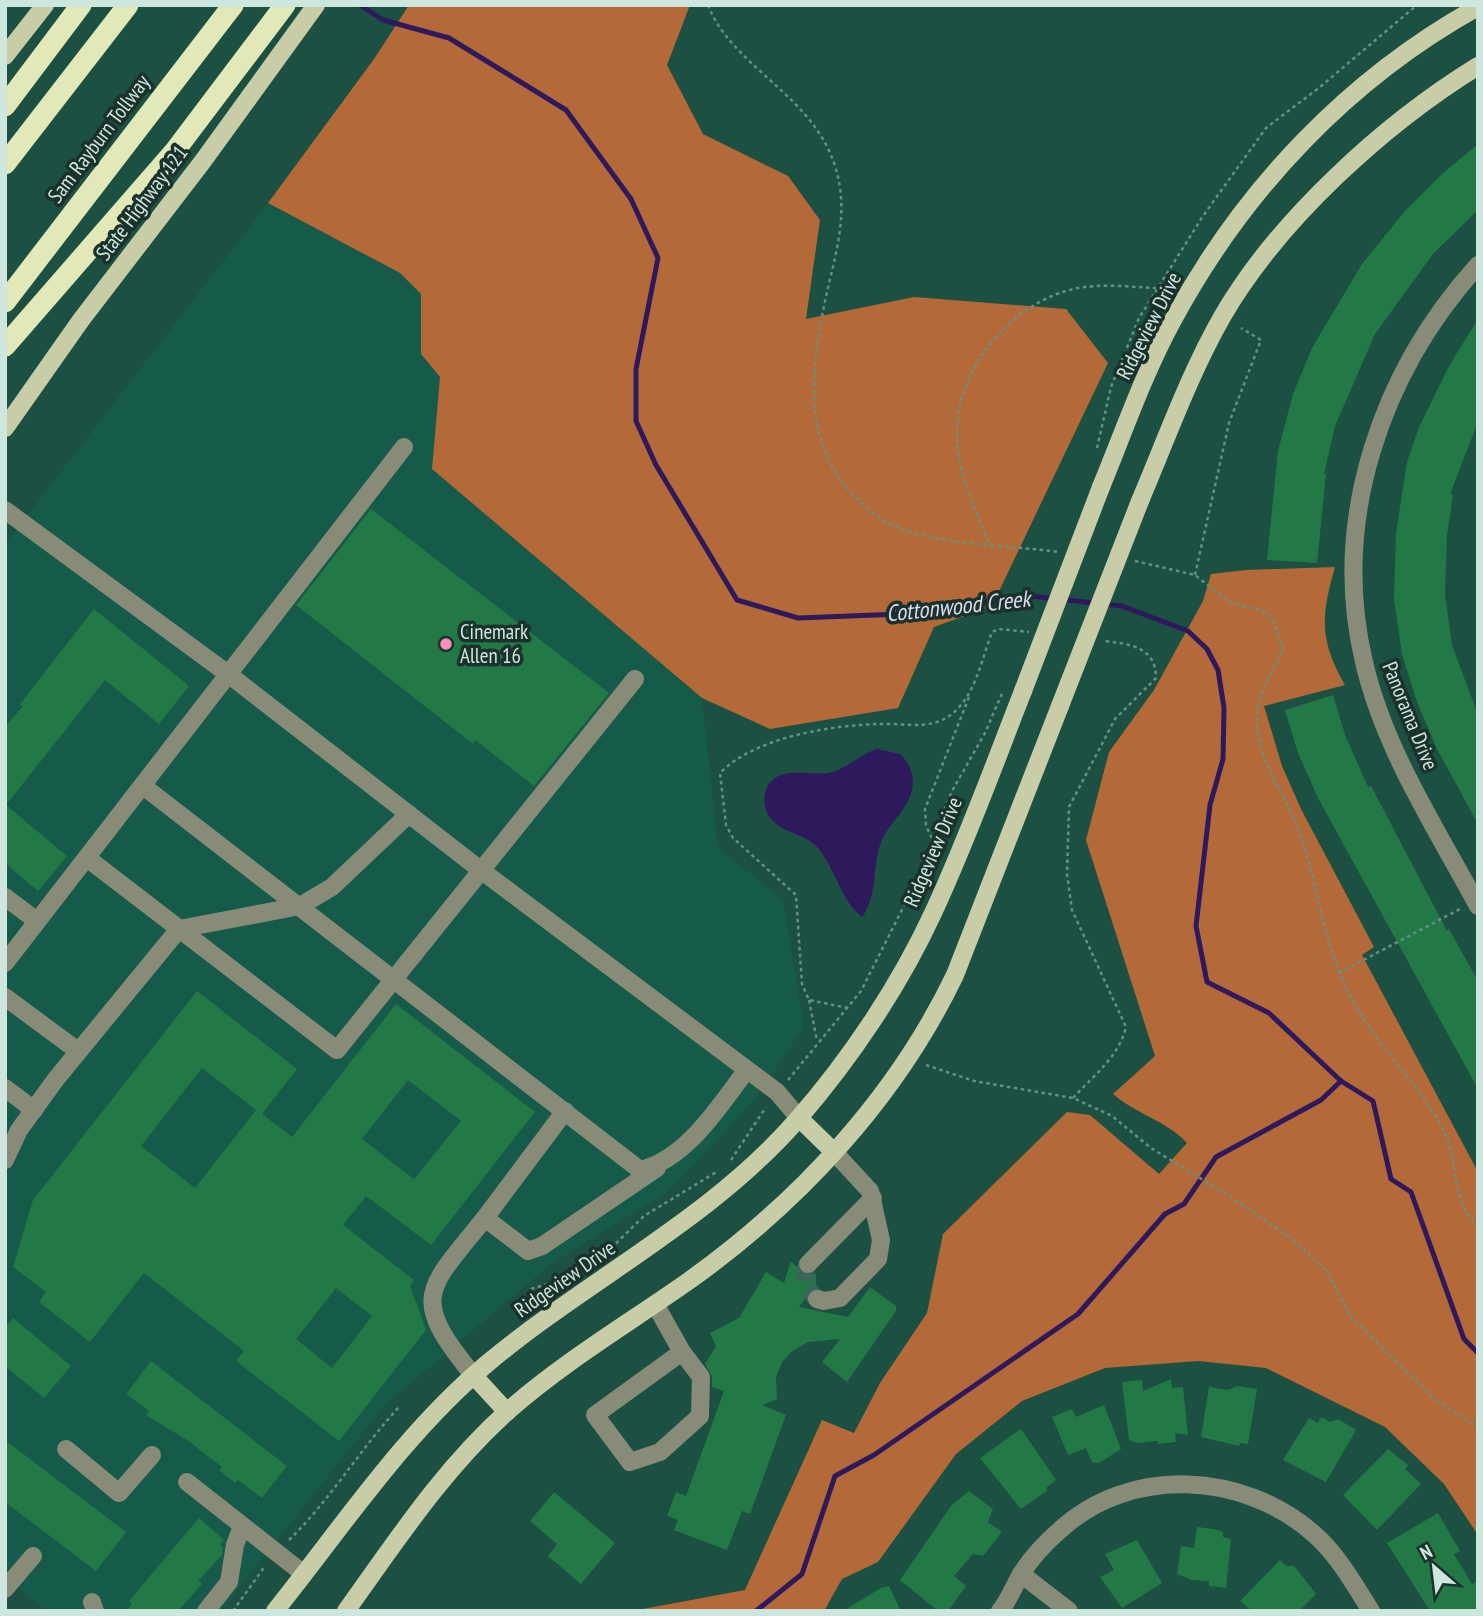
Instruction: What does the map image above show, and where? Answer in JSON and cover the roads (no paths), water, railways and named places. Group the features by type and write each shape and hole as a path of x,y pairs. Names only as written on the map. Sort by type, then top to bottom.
{"highway":[{"path":"5,106 81,5"},
{"path":"5,164 128,5"},
{"name":"Sam Rayburn Tollway","path":"5,302 233,5"},
{"path":"5,346 174,152 285,5"}],"main road":[{"path":"11,49 44,5"},
{"name":"State Highway 121","path":"5,428 316,5"},
{"name":"Ridgeview Drive","path":"275,1611 412,1438 474,1376 546,1318 701,1211 753,1165 799,1118 862,1036 933,914 1014,688 1173,319 1247,207 1308,137 1355,92 1411,48 1478,7"},
{"path":"346,1611 434,1488 507,1412 563,1366 655,1304 749,1235 834,1152 891,1082 945,996 976,925 1140,501 1198,366 1222,318 1245,283 1304,212 1340,176 1422,104 1478,65"},
{"path":"799,1118 834,1152"},
{"path":"474,1376 507,1412"}],"street":[{"name":"Panorama Drive","path":"1476,904 1472,882 1418,797 1381,714 1360,639 1355,556 1366,469 1395,386 1437,314 1478,265"},
{"path":"5,963 404,447"},
{"path":"5,510 228,674 482,871 777,1092 799,1118"},
{"path":"87,858 337,1051 635,679"},
{"path":"143,786 395,978 640,1170 660,1166"},
{"path":"6,1154 34,1110 78,1051 178,929 300,906 332,887 409,814"},
{"path":"5,897 35,925"},
{"path":"5,907 35,925"},
{"path":"5,996 78,1051"},
{"path":"485,1218 528,1251 542,1246 660,1166 702,1126 746,1071"},
{"path":"5,1087 34,1110"},
{"path":"474,1376 443,1338 430,1306 438,1276 565,1111"},
{"path":"817,1298 824,1301 840,1297 878,1259 881,1240 873,1198 865,1183 834,1152"},
{"path":"808,1264 873,1198"},
{"path":"655,1304 682,1352 701,1377 700,1416 660,1452 630,1462 595,1415 682,1352"},
{"path":"66,1449 119,1493 152,1455"},
{"path":"187,1482 304,1574"},
{"path":"1000,1611 1021,1574 1061,1528 1094,1507 1145,1488 1199,1484 1240,1492 1275,1506 1296,1519 1331,1551 1371,1611"},
{"path":"206,1611 229,1582 235,1545 242,1526"},
{"path":"5,1589 33,1556"},
{"path":"1021,1574 1069,1611"}],"waterway":[{"name":"Cottonwood Creek","path":"360,5 383,20 449,38 566,110 631,199 658,258 636,369 636,421 656,465 737,600 798,618 901,614 1030,596 1122,606 1188,631 1207,649 1218,670 1224,708 1223,759 1210,805 1196,926 1207,982 1269,1013 1341,1081 1373,1101 1391,1179 1411,1192 1464,1339 1478,1353"},
{"path":"756,1611 802,1574 835,1476 874,1455 1078,1314 1165,1214 1184,1204 1216,1157 1321,1100 1341,1081"}],"tunnel":[{"path":"808,1264 805,1271 806,1287 817,1299"}],"place":[{"name":"Cinemark Allen 16","path":"446,644"}]}
